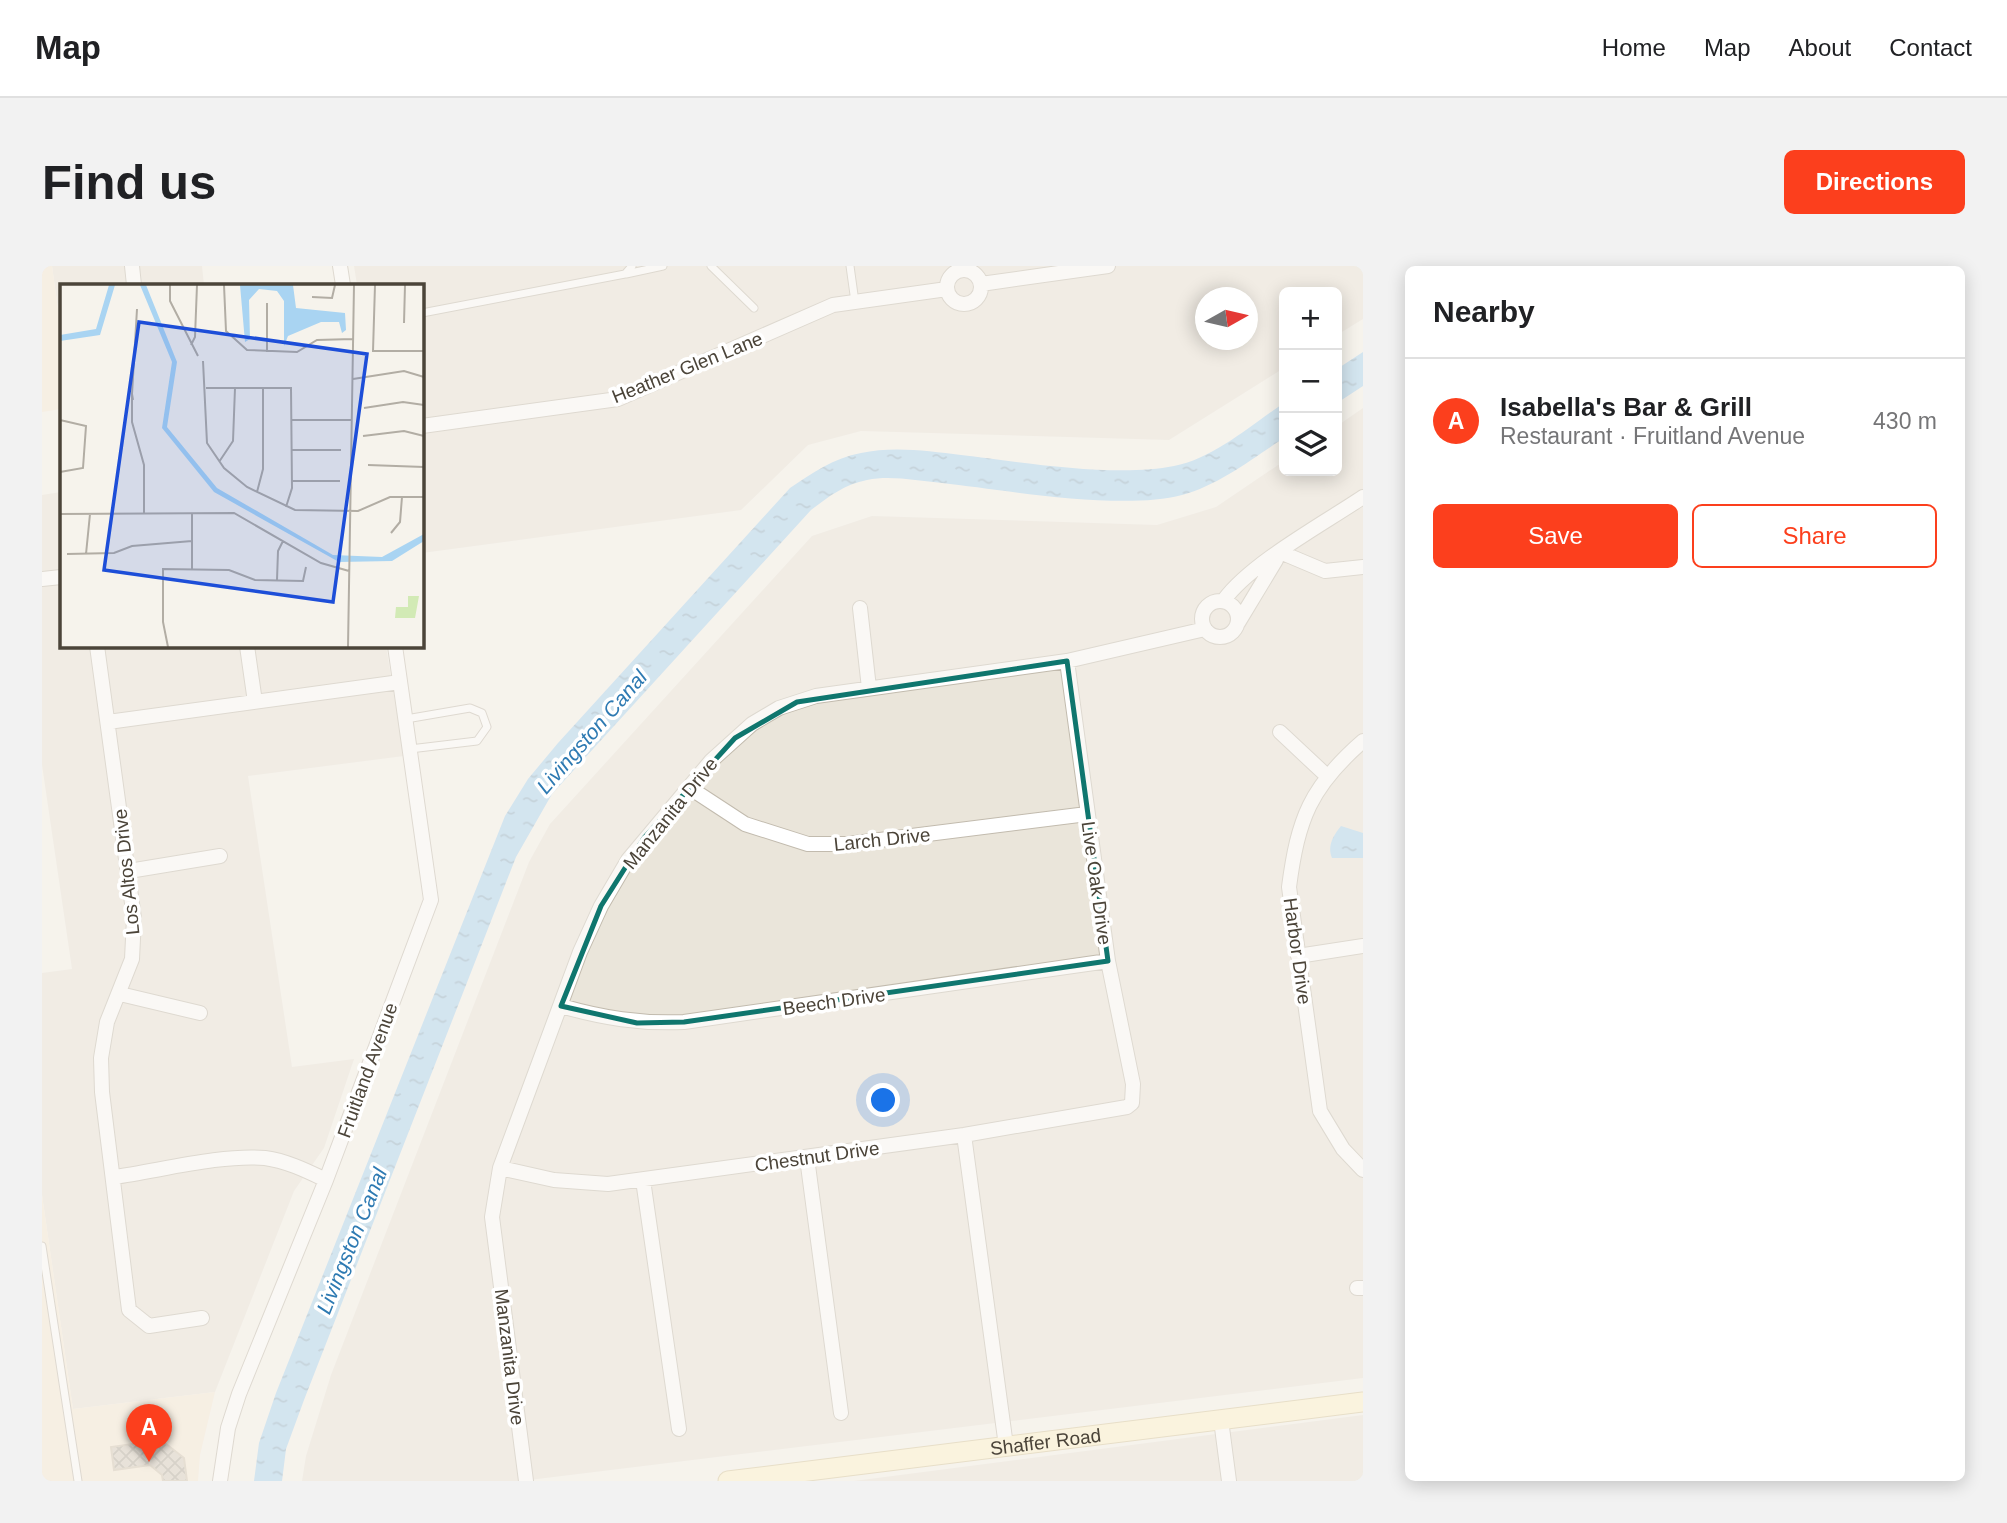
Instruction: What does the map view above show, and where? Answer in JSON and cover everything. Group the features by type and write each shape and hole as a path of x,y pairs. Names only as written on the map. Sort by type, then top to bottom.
{"main road":[{"name":"Shaffer Road","path":"727,1481 1363,1402"}],"street":[{"path":"132,266 134,284"},
{"path":"340,266 343,284"},
{"name":"Heather Glen Lane","path":"424,426 618,399 833,305 947,289 952,276 963,270 976,274 981,284 1108,266"},
{"path":"947,289 953,300 970,304 978,298 981,284"},
{"path":"1280,552 1238,624 1226,636 1214,636 1205,629 1202,620 1204,610 1211,602 1224,600 1233,587 1280,552 1363,497"},
{"path":"1280,552 1325,571 1363,567"},
{"path":"42,579 60,577"},
{"path":"1224,600 1237,612 1238,624"},
{"path":"860,608 869,688"},
{"name":"Manzanita Drive","path":"526,1481 492,1217 500,1168 601,906 644,838 735,738 779,708 816,696 1067,661 1205,629"},
{"name":"Los Altos Drive","path":"97,648 134,918 132,959 107,1022 101,1058 102,1092 129,1310 149,1326 202,1318"},
{"path":"247,648 255,702"},
{"name":"Fruitland Avenue","path":"220,1481 228,1428 239,1394 327,1180 431,900 395,648"},
{"name":"Live Oak Drive","path":"1067,661 1108,961 1133,1084 1132,1103"},
{"path":"108,722 400,682"},
{"path":"1280,732 1328,777"},
{"name":"Harbor Drive","path":"1363,741 1328,777 1307,807 1293,850 1289,887 1320,1111 1343,1149 1363,1170"},
{"name":"Larch Drive","path":"690,788 745,824 808,844 848,844 1087,814"},
{"path":"129,871 220,856"},
{"path":"1298,956 1363,946"},
{"name":"Beech Drive","path":"561,1006 625,1021 684,1022 1108,961"},
{"path":"120,994 200,1013"},
{"name":"Chestnut Drive","path":"500,1168 581,1184 643,1180 1123,1110 1132,1103"},
{"path":"964,1135 1006,1446"},
{"path":"114,1177 239,1158 266,1158 296,1166 327,1180"},
{"path":"807,1158 841,1413"},
{"path":"643,1180 679,1429"},
{"path":"1221,1420 1229,1481"}],"lane":[{"path":"625,274 632,266"},
{"path":"424,313 663,266"},
{"path":"711,266 754,308"},
{"path":"850,266 855,302"},
{"path":"406,719 470,708 482,713 487,727 477,740 410,749"},
{"path":"42,1246 78,1481"}],"highlighted area":[{"path":"1067,661 1108,961 684,1022 637,1023 561,1006 601,906 644,838 735,738 797,702"}],"shaded area":[{"path":"42,266 52,266 60,324 60,409 42,412"},
{"path":"52,266 202,266 204,284 60,284 60,324"},
{"path":"354,266 1363,266 1363,319 1342,332 1342,287 1279,287 1279,371 1169,440 861,431 808,445 741,510 424,553 424,284 357,284"},
{"path":"1363,408 1363,1378 521,1481 302,1481 306,1456 331,1375 529,862 550,824 812,536 872,516 1157,525 1216,507 1279,464 1279,476 1342,476 1342,423"},
{"path":"60,492 60,648 386,648 404,756 248,776 292,1067 354,1059 324,1148 294,1191 215,1392 73,1409 42,1195 42,973 72,969 42,765 42,495"},
{"path":"42,1195 73,1409 215,1392 200,1455 198,1481 42,1481"},
{"path":"1363,1415 1363,1481 854,1481"}],"water":[{"path":"1363,352 1363,386 1342,400 1342,366"},
{"name":"Livingston Canal","path":"1279,407 1279,441 1222,478 1182,495 1128,501 1096,500 885,478 867,480 844,488 811,510 552,794 516,857 304,1400 286,1449 282,1481 254,1481 259,1443 276,1393 505,816 528,779 558,743 790,488 842,458 886,450 924,451 1097,470 1151,469 1189,462 1217,449"},
{"path":"1341,826 1363,833 1363,858 1332,858 1332,841"}],"building":[{"path":"161,1440 184,1458 187,1481 163,1481 162,1475 150,1465 114,1470 111,1447"}],"place":[{"name":"Isabella's Bar & Grill","path":"149,1462"}]}
